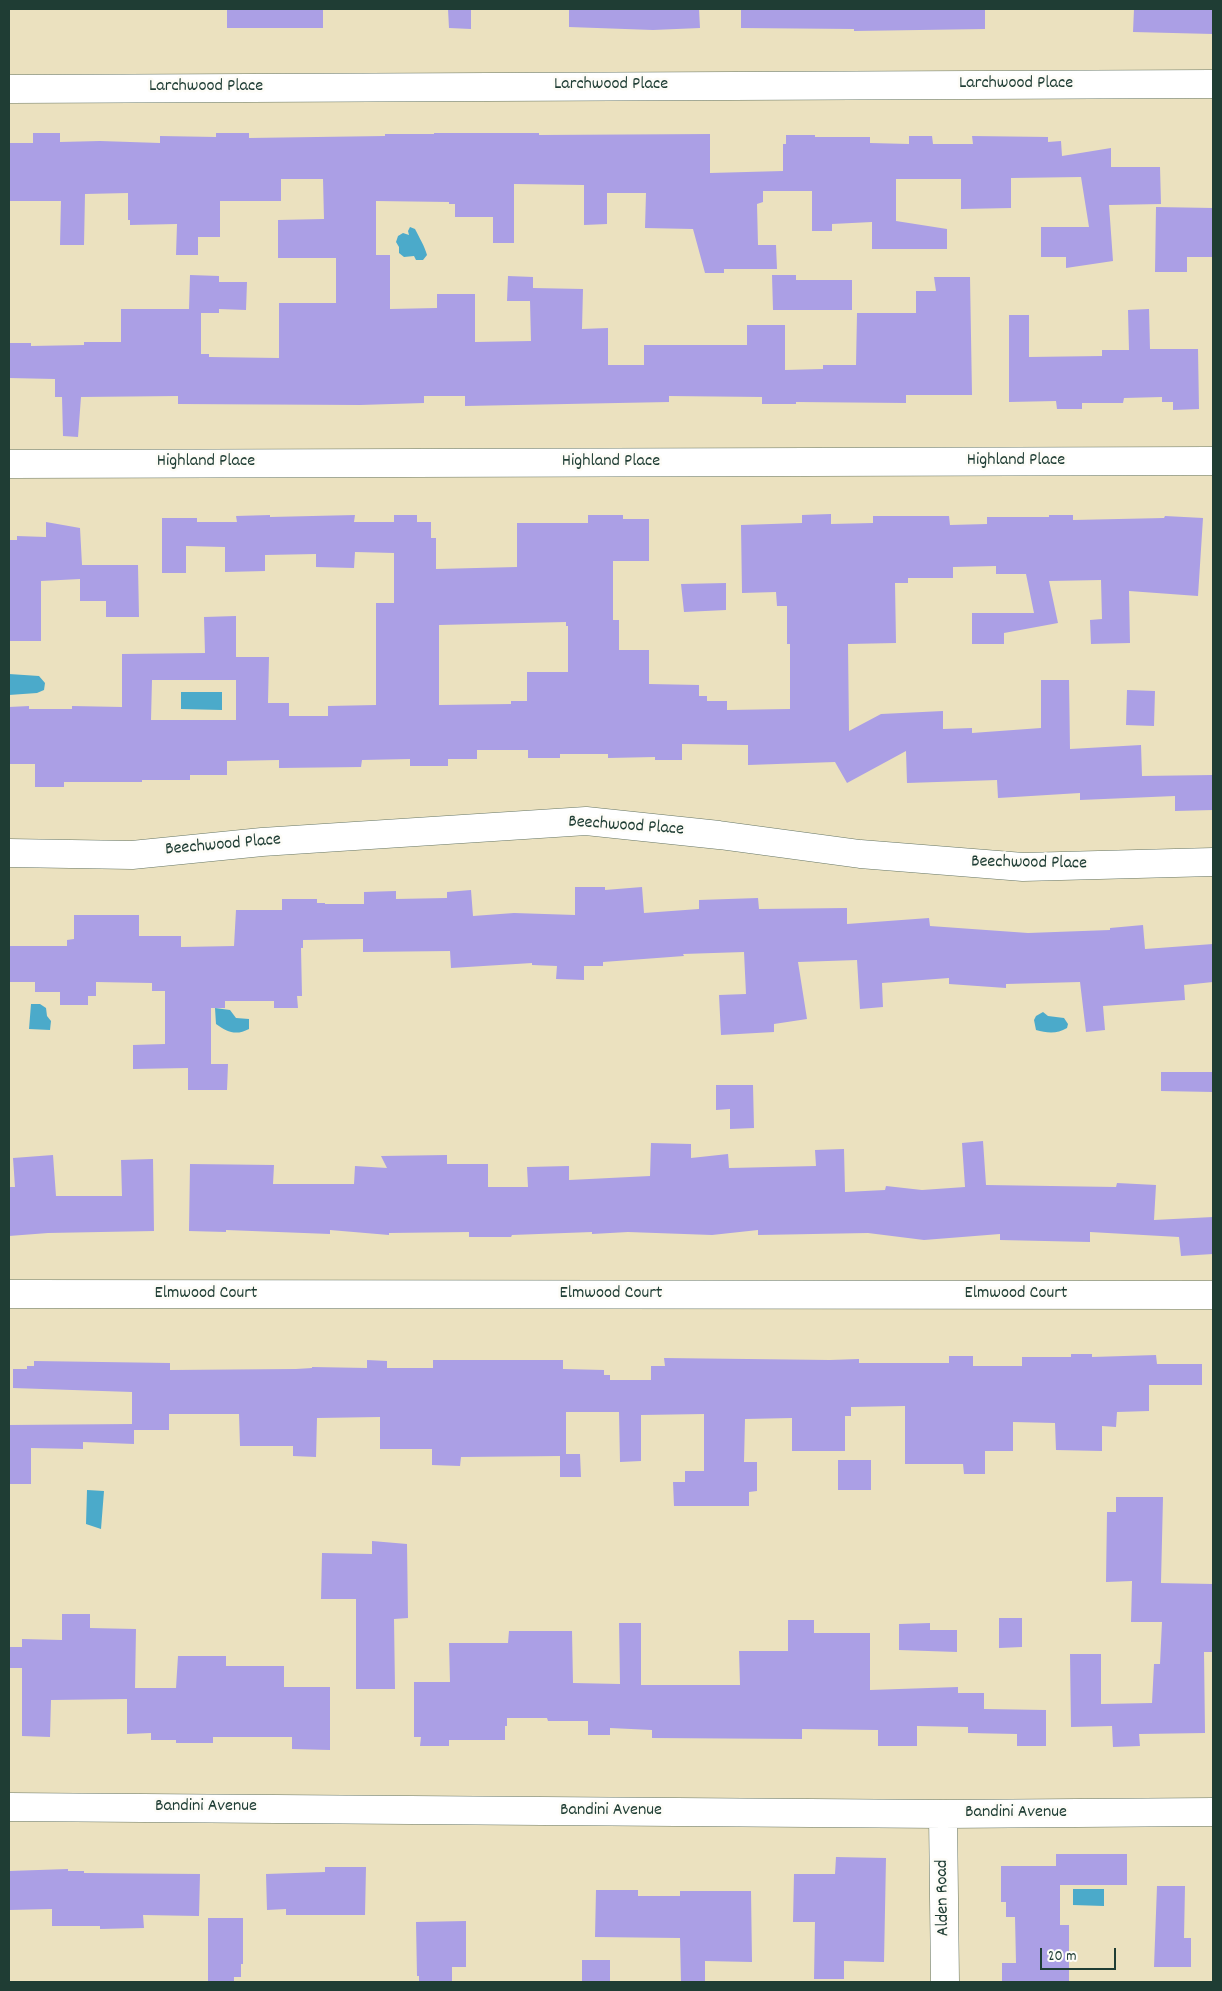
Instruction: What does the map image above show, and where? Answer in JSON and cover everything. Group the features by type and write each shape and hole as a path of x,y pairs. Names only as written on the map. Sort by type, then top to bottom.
{"street":[{"name":"Larchwood Place","path":"9,89 1213,84"},
{"name":"Highland Place","path":"9,464 1213,461"},
{"name":"Beechwood Place","path":"9,853 132,855 281,841 586,820 860,854 1023,867 1213,862"},
{"name":"Elmwood Court","path":"9,1294 1213,1296"},
{"name":"Bandini Avenue","path":"9,1807 943,1814 1213,1812"},
{"name":"Alden Road","path":"943,1814 946,1982"}],"water":[{"path":"410,227 415,229 425,249 427,255 423,260 416,260 414,256 404,257 399,253 399,247 396,242 398,236 403,233 409,235"},
{"path":"9,674 39,676 45,683 44,690 37,693 9,695"},
{"path":"181,692 222,692 222,710 181,709"},
{"path":"31,1004 40,1004 46,1008 47,1016 51,1021 50,1030 29,1029"},
{"path":"215,1008 230,1010 236,1018 249,1019 249,1029 236,1033 220,1027 216,1024"},
{"path":"1043,1012 1048,1016 1064,1018 1068,1024 1067,1028 1052,1032 1036,1030 1034,1020 1036,1016"},
{"path":"87,1490 104,1491 101,1529 86,1524"},
{"path":"1073,1889 1104,1889 1104,1906 1073,1905"}],"building":[{"path":"227,9 323,9 323,28 227,28"},
{"path":"448,9 471,9 471,29 449,28"},
{"path":"569,9 699,9 700,28 653,30 569,27"},
{"path":"741,9 985,9 985,29 854,31 854,29 741,28"},
{"path":"1134,9 1213,9 1213,34 1133,32"},
{"path":"33,133 60,133 60,142 160,143 160,136 216,137 216,133 249,133 249,138 385,136 385,134 434,133 539,133 539,135 710,134 710,173 783,171 783,144 786,144 786,135 870,137 870,143 909,144 909,136 932,136 933,144 973,144 972,136 1048,137 1048,142 1061,141 1062,156 1111,148 1111,167 1160,167 1161,204 1109,205 1113,261 1066,268 1066,257 1041,257 1041,227 1089,227 1081,177 1011,178 1011,208 961,209 961,179 896,179 896,221 947,229 947,249 872,249 872,222 832,224 832,231 812,231 812,191 763,191 763,202 757,204 758,245 776,245 777,269 724,269 724,273 705,273 693,229 645,228 646,193 607,193 607,224 584,225 584,185 514,184 514,243 493,243 493,217 455,217 455,204 449,204 449,202 376,201 376,255 390,255 390,309 437,308 437,294 475,294 475,342 531,341 530,301 507,301 508,276 533,277 533,288 583,289 582,329 608,328 608,365 644,365 644,345 747,345 747,325 785,325 785,370 823,369 823,365 856,365 857,313 916,313 916,291 936,291 934,277 970,277 972,395 906,395 906,403 796,402 796,404 762,404 762,397 669,396 669,402 465,406 465,396 424,396 424,403 360,405 178,404 178,396 81,397 78,437 63,436 62,397 55,397 55,379 9,378 9,343 31,343 31,346 84,345 84,342 121,342 121,309 189,309 190,275 219,276 219,282 247,282 246,310 219,309 219,313 201,313 201,354 209,354 209,357 279,358 279,303 336,303 336,258 278,258 278,220 324,219 323,179 281,179 281,201 220,201 220,237 198,237 198,255 176,255 177,224 130,225 130,220 128,220 128,193 85,194 84,245 60,245 61,201 9,201 9,143 33,143"},
{"path":"1156,207 1213,208 1213,257 1187,257 1187,272 1155,272"},
{"path":"772,275 796,275 796,280 852,280 852,310 773,310"},
{"path":"1149,309 1150,349 1198,349 1199,409 1173,410 1173,402 1162,402 1162,397 1124,398 1123,403 1082,403 1082,409 1057,409 1056,401 1009,402 1009,315 1029,315 1029,357 1102,356 1102,350 1129,350 1128,310"},
{"path":"831,514 831,524 873,523 873,516 949,516 950,525 987,524 987,517 1049,517 1049,515 1073,515 1073,520 1164,518 1165,516 1203,518 1198,596 1129,591 1130,643 1091,644 1090,620 1102,619 1101,580 1049,581 1058,623 1004,633 1004,644 972,644 972,613 1034,613 1026,574 996,574 996,566 953,567 953,578 908,578 908,583 895,583 896,643 848,644 849,731 881,714 943,711 943,729 972,728 972,733 1041,728 1041,680 1069,680 1070,749 1141,745 1142,776 1213,775 1213,810 1175,811 1175,796 1080,800 1080,793 998,798 997,780 907,783 906,751 847,783 835,762 748,765 748,745 682,744 682,760 655,760 655,757 608,758 608,754 560,754 560,758 528,758 528,750 477,750 477,759 448,759 448,766 410,766 410,759 362,760 361,767 279,768 279,760 227,761 227,775 190,775 190,780 64,782 64,787 35,787 35,764 9,764 9,707 29,706 29,709 72,709 72,706 122,707 122,654 205,653 204,617 236,616 236,657 269,657 268,703 289,703 289,716 328,716 328,706 376,705 376,603 394,603 394,553 355,552 354,568 316,567 316,554 265,555 265,571 225,572 225,547 186,546 186,573 162,573 162,518 197,518 197,522 237,522 236,516 355,515 354,522 394,522 394,515 417,515 417,522 431,522 431,538 436,538 436,569 517,567 517,523 588,523 588,515 623,515 623,519 649,519 649,561 613,561 613,620 619,620 619,650 649,650 649,684 699,685 699,696 707,696 707,701 727,701 727,710 790,709 790,644 787,644 787,606 777,606 776,592 742,593 741,525 802,523 802,515","holes":["566,622 566,626 568,626 568,672 527,672 527,701 511,701 511,704 439,705 439,625","152,680 236,680 236,720 151,720"]},
{"path":"46,522 80,528 82,565 138,565 139,617 106,617 106,601 80,601 80,579 41,581 41,641 10,641 9,540 17,540 17,536 46,537"},
{"path":"726,583 726,610 684,612 681,584"},
{"path":"1127,690 1155,691 1154,726 1126,725"},
{"path":"575,887 605,887 605,890 642,887 644,913 699,909 699,900 758,898 759,909 847,908 847,924 929,918 930,926 1028,933 1110,930 1110,928 1143,925 1145,949 1213,944 1213,982 1184,985 1185,1000 1103,1006 1105,1030 1086,1032 1080,982 1006,984 1006,988 949,984 949,978 882,983 883,1007 860,1009 857,960 798,962 807,1019 774,1024 774,1032 721,1035 719,995 746,994 744,952 683,954 684,956 603,962 603,966 584,966 584,980 556,979 557,966 532,965 532,963 451,968 450,951 363,952 363,939 303,940 303,948 301,948 302,996 297,996 298,1008 274,1008 274,1001 225,1001 225,1008 211,1008 211,1064 228,1064 227,1090 188,1090 188,1068 133,1069 133,1045 165,1044 165,991 152,991 152,983 96,982 96,996 88,996 88,1005 60,1005 60,992 35,992 35,982 9,982 9,946 67,946 67,940 74,939 74,915 139,915 139,936 181,936 181,947 234,946 236,910 282,910 282,899 317,899 317,903 325,904 364,904 364,892 396,891 396,899 447,898 447,892 471,890 473,916 514,913 575,915"},
{"path":"1161,1072 1213,1072 1213,1092 1161,1091"},
{"path":"716,1085 753,1085 754,1128 730,1129 730,1109 716,1110"},
{"path":"983,1141 986,1185 1116,1187 1117,1183 1156,1185 1154,1220 1213,1217 1213,1254 1181,1256 1179,1237 1090,1232 1090,1242 1000,1240 1000,1234 924,1240 868,1233 758,1235 758,1230 712,1235 628,1232 592,1234 592,1232 512,1235 511,1237 469,1237 469,1232 389,1233 389,1235 330,1230 330,1234 226,1230 226,1232 189,1231 190,1164 274,1165 273,1184 354,1184 355,1166 387,1168 381,1156 447,1155 447,1164 488,1164 488,1187 528,1187 527,1167 569,1166 569,1180 650,1176 651,1143 691,1144 691,1158 728,1154 729,1168 816,1166 815,1150 844,1149 845,1192 885,1190 886,1186 922,1190 965,1187 962,1143"},
{"path":"53,1155 56,1196 122,1196 121,1160 153,1159 154,1231 48,1233 9,1236 9,1187 15,1187 13,1158"},
{"path":"1071,1354 1092,1354 1092,1357 1156,1355 1157,1364 1202,1364 1202,1385 1149,1385 1149,1411 1117,1412 1116,1427 1102,1426 1102,1451 1056,1450 1055,1423 1013,1422 1013,1451 985,1451 985,1474 964,1474 963,1464 905,1464 905,1406 851,1407 851,1416 845,1416 845,1451 792,1451 792,1418 745,1419 744,1462 757,1462 757,1491 749,1492 749,1506 674,1506 673,1482 685,1482 685,1471 704,1471 704,1414 641,1415 641,1461 620,1462 619,1412 566,1412 566,1454 580,1454 581,1477 560,1477 560,1456 461,1457 460,1466 432,1465 432,1449 380,1449 380,1417 317,1418 316,1457 293,1456 293,1446 240,1446 239,1414 169,1414 169,1430 134,1430 134,1444 83,1442 83,1449 31,1448 31,1484 9,1484 9,1425 132,1424 132,1392 13,1388 13,1369 27,1369 27,1366 34,1366 34,1361 170,1363 170,1370 296,1369 312,1367 367,1368 367,1360 387,1361 387,1368 433,1368 433,1360 563,1360 563,1369 604,1370 604,1375 610,1375 610,1380 651,1380 651,1366 665,1366 664,1358 859,1359 859,1363 949,1363 949,1356 973,1356 973,1366 1022,1366 1022,1357 1071,1357"},
{"path":"838,1460 871,1460 871,1490 838,1490"},
{"path":"1116,1497 1163,1497 1161,1583 1213,1584 1213,1652 1204,1652 1205,1733 1139,1734 1140,1746 1113,1747 1112,1726 1071,1727 1070,1654 1101,1654 1101,1704 1152,1703 1154,1664 1160,1664 1162,1622 1131,1622 1132,1581 1106,1582 1107,1512 1116,1512"},
{"path":"372,1541 407,1544 408,1618 394,1619 395,1689 356,1689 356,1599 321,1599 322,1553 372,1554"},
{"path":"62,1614 90,1614 90,1628 136,1629 135,1688 176,1688 178,1656 226,1656 226,1666 284,1666 284,1687 330,1687 330,1750 292,1749 292,1737 213,1737 213,1743 176,1743 176,1740 151,1740 151,1733 127,1734 127,1699 51,1700 50,1737 22,1736 22,1668 9,1668 9,1647 22,1647 22,1639 62,1640"},
{"path":"999,1618 1022,1618 1022,1647 999,1648"},
{"path":"788,1620 814,1620 814,1633 870,1633 870,1690 958,1687 958,1693 984,1693 984,1709 1046,1710 1046,1746 1017,1746 1017,1734 968,1733 968,1727 917,1726 917,1746 878,1746 878,1730 802,1729 802,1739 652,1738 652,1730 610,1728 610,1735 588,1735 588,1721 548,1721 547,1718 507,1718 505,1740 449,1740 449,1746 420,1746 421,1737 414,1737 414,1682 450,1682 449,1643 508,1643 509,1631 572,1631 573,1683 620,1684 619,1623 641,1623 641,1685 740,1685 739,1651 788,1651"},
{"path":"930,1623 930,1630 957,1630 957,1652 899,1650 899,1624"},
{"path":"1056,1854 1127,1854 1127,1885 1060,1885 1060,1925 1069,1925 1069,1981 1002,1982 1002,1963 1016,1963 1015,1917 1006,1917 1006,1902 1001,1902 1001,1866 1056,1866"},
{"path":"836,1857 886,1858 884,1962 844,1961 844,1979 814,1979 815,1922 793,1922 794,1874 835,1874"},
{"path":"325,1867 366,1867 365,1915 286,1915 286,1909 267,1910 266,1874 325,1872"},
{"path":"68,1869 68,1871 84,1871 84,1873 200,1874 199,1916 143,1915 144,1928 100,1929 100,1926 52,1926 52,1909 9,1910 9,1871"},
{"path":"1157,1886 1185,1886 1184,1938 1191,1938 1191,1967 1154,1967"},
{"path":"596,1890 638,1890 638,1896 680,1896 680,1891 751,1891 752,1962 705,1961 705,1982 681,1982 680,1938 595,1937"},
{"path":"208,1918 243,1918 243,1964 241,1964 241,1977 234,1977 234,1982 208,1982"},
{"path":"466,1921 466,1967 452,1967 452,1982 419,1982 419,1976 417,1976 416,1922"},
{"path":"582,1960 610,1960 610,1982 582,1982"}]}
